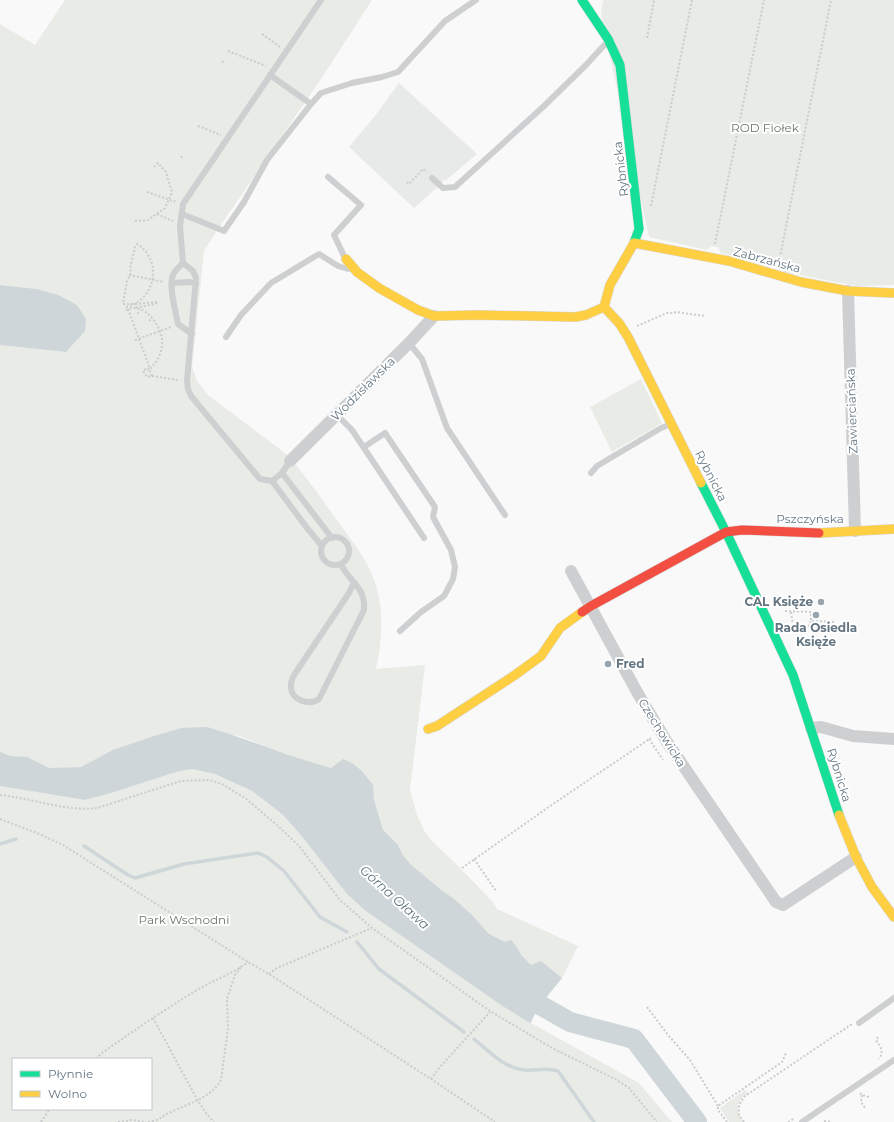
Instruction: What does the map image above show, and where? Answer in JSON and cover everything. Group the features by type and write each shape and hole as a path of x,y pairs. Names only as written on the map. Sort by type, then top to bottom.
{"street":[{"name":"Rybnicka","path":"582,0 615,51 622,74 638,211 639,229 634,243 609,286 604,307 624,329 726,532 793,675 838,813 854,844 856,857 872,887 894,917"},
{"name":"Zabrzańska","path":"634,243 729,262 801,282 848,291 894,293"},
{"path":"346,259 357,272 379,288 418,310 434,316 575,316 586,315 604,307"},
{"name":"Zawierciańska","path":"848,291 855,531"},
{"name":"Wodzisławska","path":"290,460 409,343 434,316"},
{"name":"Pszczyńska","path":"726,532 742,530 792,533 894,529"},
{"path":"428,729 437,726 515,675 541,656 560,628 591,606 726,532"},
{"path":"572,571 591,606"},
{"name":"Czechowicka","path":"591,606 637,692 666,742 776,902 783,905 856,857"},
{"path":"811,728 821,727 853,736 894,739"}],"lane":[{"path":"321,0 183,204 180,226 183,263 193,271 196,278 188,389 194,400 260,479 272,481 322,546 322,554 326,562 334,565 340,564 347,558 348,548 346,543 342,540 332,538 327,540 322,546"},
{"path":"182,214 224,231 244,202 267,160 321,93 352,83 398,72 445,21 476,0"},
{"path":"432,178 443,188 455,187 586,66 609,40"},
{"path":"270,76 311,104"},
{"path":"328,177 361,205 334,235 346,259"},
{"path":"226,337 241,315 271,283 319,254 338,266 357,272"},
{"path":"183,263 175,271 172,277 172,283 178,324 192,334"},
{"path":"172,283 190,282 196,284"},
{"path":"409,343 422,359 446,428 505,515"},
{"path":"337,415 352,430 424,538"},
{"path":"591,473 602,463 661,428 671,424"},
{"path":"364,447 385,433 435,507 433,517 451,550 456,567 453,579 444,596 421,612 400,631"},
{"path":"272,481 282,473 290,460"},
{"path":"282,473 332,538"},
{"path":"340,564 343,570 354,582 362,592 365,602 364,610 319,699 316,702 309,703 302,701 295,697 291,688 294,675 349,593 354,582"},
{"path":"859,1022 894,998"},
{"path":"802,1122 894,1060"}],"path":[{"path":"647,38 654,0"},
{"path":"651,211 692,0"},
{"path":"714,246 764,0"},
{"path":"778,266 831,0"},
{"path":"262,34 279,45 281,51"},
{"path":"228,51 269,67 270,68 267,73 270,76"},
{"path":"198,126 224,136"},
{"path":"135,221 148,220 165,208 172,192 165,172 158,163 153,168"},
{"path":"407,182 409,184 423,169 432,178"},
{"path":"147,192 169,200"},
{"path":"157,214 174,221 176,220"},
{"path":"126,307 132,304 136,302 147,292 153,280 152,266 146,253 137,244 135,247 130,275 127,281 123,304 132,304 158,302 127,310 149,366 148,369 152,376"},
{"path":"130,275 153,280"},
{"path":"134,308 139,309 152,318 160,331 162,346 156,360 148,369 143,371 147,377 152,376 188,381"},
{"path":"138,314 139,309"},
{"path":"642,324 667,313 674,314 676,312 705,316"},
{"path":"149,321 152,318"},
{"path":"135,340 178,324"},
{"path":"785,611 811,612 811,621 805,633 803,634 793,625 791,612"},
{"path":"811,621 835,622"},
{"path":"462,868 650,738 663,760"},
{"path":"0,795 20,797 83,810 97,808 181,781 209,780 222,784 245,798 277,824 299,846 340,900 372,928 490,1011 552,1048 629,1088 657,1122"},
{"path":"0,819 63,845 269,974 431,1078 495,1122"},
{"path":"474,859 496,891"},
{"path":"269,974 277,968 372,928"},
{"path":"118,1122 132,1120 147,1122 157,1121 170,1112 198,1100 217,1086 221,1080 228,1028 227,999 235,975 248,962"},
{"path":"97,1058 153,1018 198,990 241,968"},
{"path":"648,1007 668,1035 690,1060 718,1106 718,1110 727,1122"},
{"path":"431,1078 490,1011"},
{"path":"153,1018 198,1100 214,1122"},
{"path":"744,1122 740,1115 739,1105 746,1096 855,1022 859,1022"},
{"path":"876,1062 882,1054 880,1045 876,1040 878,1037"},
{"path":"718,1106 782,1062 786,1053"},
{"path":"865,1108 861,1102 862,1096 869,1097"},
{"path":"41,1122 49,1110"},
{"path":"788,1122 798,1115"},
{"path":"824,1122 832,1122"}],"shaded area":[{"path":"399,83 477,154 445,181 443,179 443,182 440,185 414,208 349,147 375,116"}],"green space":[{"path":"65,0 372,0 325,73 204,251 192,367 197,381 208,395 285,453 292,460 317,492 362,556 375,582 380,606 381,631 376,669 425,665 410,790 417,815 425,832 433,842 492,901 497,909 578,946 562,978 544,1000 307,762 239,736 181,728 122,747 121,764 0,772 0,345 66,352 37,289 0,285 0,24 35,45"},
{"name":"ROD Fiołek","path":"603,0 894,0 894,285 856,286 784,272 782,267 774,264 769,267 721,253 718,247 711,246 707,250 649,237 601,14"},
{"path":"641,379 662,423 612,452 590,407"},
{"name":"Park Wschodni","path":"192,769 215,774 252,791 535,1014 531,1023 639,1083 672,1122 0,1122 0,786 85,800 176,772"},
{"path":"745,1090 748,1093 744,1096 738,1106 743,1122 729,1122 720,1108"}],"water":[{"path":"0,285 37,289 58,295 77,305 86,319 85,331 66,352 0,345"},
{"path":"207,727 331,768 343,759 352,763 362,771 373,785 374,800 383,830 398,845 402,854 410,864 454,899 472,915 489,934 505,942 511,940 521,955 531,965 541,961 562,978 540,1005 530,1023 501,1005 366,911 347,894 301,835 283,815 252,791 215,774 192,769 176,772 85,800 0,786 0,752 11,756 27,757 49,768 81,767 113,750 151,737 181,728"}],"waterway":[{"path":"0,844 16,839"},
{"path":"84,846 135,878 184,864 258,853 267,857 284,871 320,917 347,932"},
{"path":"357,942 379,969 464,1032"},
{"name":"Górna Oława","path":"517,989 540,1005 570,1022 634,1039 697,1122"},
{"path":"474,1039 497,1058 517,1069 549,1069 558,1071 594,1122"}],"traffic: fast":[{"path":"582,0 608,39 620,65 639,229 634,243"},
{"path":"701,483 726,532 793,675 839,815"}],"traffic: slow":[{"path":"634,243 610,285 604,307 619,323 628,337 701,483"},
{"path":"634,243 729,261 801,282 848,291 894,293"},
{"path":"346,259 357,272 379,288 418,310 434,316 478,315 575,317 586,315 604,307"},
{"path":"819,533 894,529"},
{"path":"428,729 437,726 515,675 541,656 560,628 582,612"},
{"path":"839,815 856,857 872,887 894,917"}],"traffic: jam":[{"path":"582,612 726,532 742,530 819,533"}],"place":[{"name":"CAL Księże","path":"821,602"},
{"name":"Rada Osiedla Księże","path":"816,615"},
{"name":"Fred","path":"608,664"}]}
